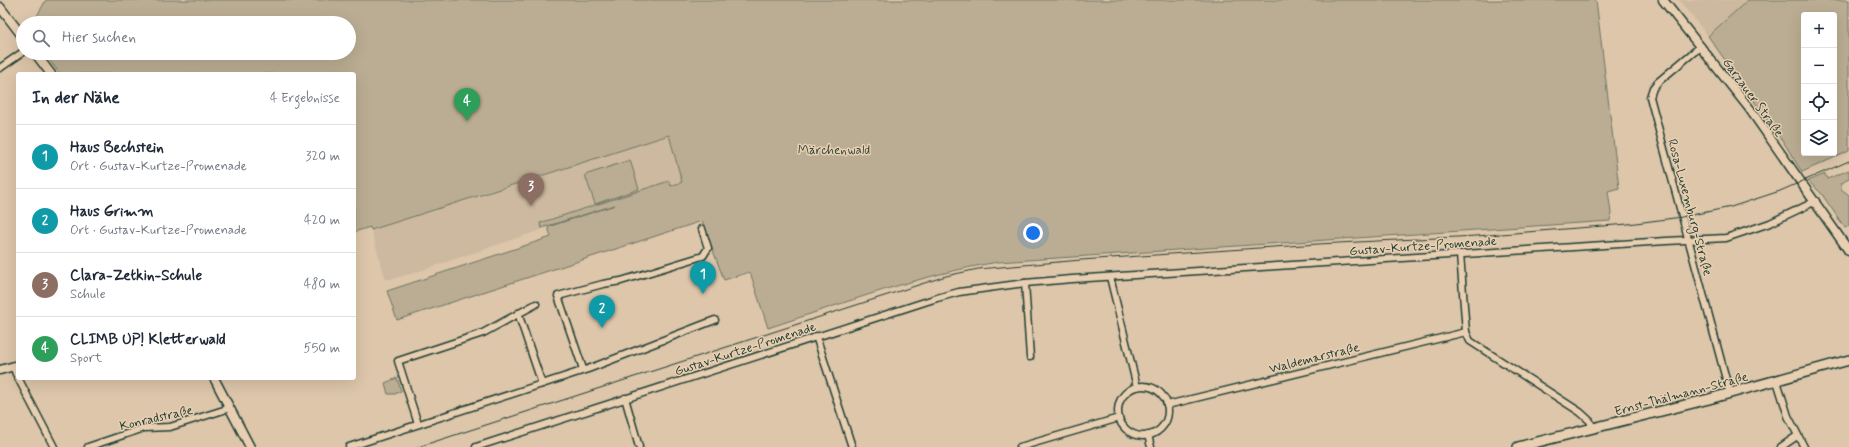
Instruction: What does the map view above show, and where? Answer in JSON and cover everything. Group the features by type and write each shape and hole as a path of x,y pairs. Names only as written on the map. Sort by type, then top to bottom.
{"main road":[{"name":"Ernst-Thälmann-Straße","path":"1518,447 1730,394 1849,360"}],"street":[{"name":"Garzauer Straße","path":"1663,0 1749,108 1816,201 1849,251"},
{"path":"0,7 16,28"},
{"name":"Rosa-Luxemburg-Straße","path":"1701,46 1658,82 1650,97 1730,394"},
{"path":"0,68 16,57"},
{"path":"40,60 49,72"},
{"name":"Gustav-Kurtze-Promenade","path":"476,447 816,336 959,292 1025,283 1110,277 1726,238 1770,223 1816,201"},
{"path":"583,369 558,296 603,284 622,281 703,256 708,248 702,229"},
{"path":"1460,254 1466,332 1473,344 1580,412 1590,421 1593,429"},
{"path":"1110,277 1136,387"},
{"path":"1025,283 1030,357"},
{"path":"418,424 398,361 483,333 536,304"},
{"path":"518,313 542,384"},
{"path":"349,447 626,356 715,320"},
{"name":"Waldemarstraße","path":"1167,405 1466,332"},
{"path":"816,336 852,447"},
{"path":"0,370 16,365"},
{"path":"19,380 54,447"},
{"path":"215,380 250,447"},
{"path":"1777,381 1788,416 1804,447"},
{"path":"1136,387 1151,388 1158,392 1167,405 1168,413 1166,421 1155,432 1148,435 1133,434 1127,430 1119,418 1118,410 1120,400 1127,392 1136,387"},
{"path":"625,398 639,447"},
{"name":"Konradstraße","path":"88,447 144,428 170,428 230,408"},
{"path":"1020,447 1119,418"},
{"path":"1148,435 1151,447"},
{"path":"1781,447 1797,436"}],"shaded area":[{"path":"1679,0 1748,0 1708,36"},
{"path":"669,135 682,182 411,274 386,280 371,230"}],"green space":[{"name":"Märchenwald","path":"46,0 1596,0 1619,188 1608,191 1611,213 1610,221 998,262 939,274 911,282 768,328 750,272 724,280 702,221 397,320 387,291 551,237 548,227 615,205 541,228 540,223 669,181 671,186 682,182 669,135 371,230 370,227 356,231 356,72 58,72 49,60 356,60 356,16 37,16"},
{"path":"1748,0 1849,0 1849,151 1802,172 1786,146 1708,36"},
{"path":"630,160 639,189 595,204 585,175"},
{"path":"1849,170 1849,178 1841,184 1841,189 1849,195 1849,226 1845,228 1821,193 1808,181 1825,174 1827,179"},
{"path":"397,378 401,391 395,394 388,394 385,383"}],"tram line":[{"path":"418,447 946,276 978,269 1081,260 1318,244 1476,236 1628,224 1682,217 1731,207 1780,191 1849,161"}],"place":[{"name":"CLIMB UP! Kletterwald","path":"467,121"},
{"name":"Clara-Zetkin-Schule","path":"531,206"},
{"name":"Haus Bechstein","path":"703,294"},
{"name":"Haus Grimm","path":"602,328"}]}
